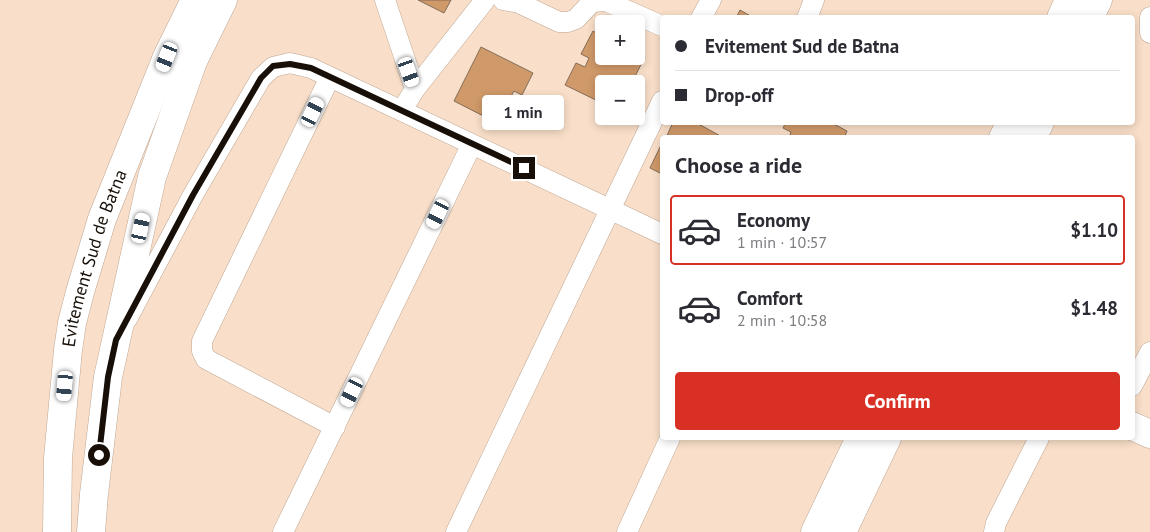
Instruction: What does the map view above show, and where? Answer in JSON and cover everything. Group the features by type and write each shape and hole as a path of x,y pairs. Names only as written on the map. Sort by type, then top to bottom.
{"main road":[{"name":"Evitement Sud de Batna","path":"57,532 58,458 68,350 72,323 80,292 102,219 167,57 195,0"},
{"name":"Evitement Sud de Batna","path":"91,532 94,494 114,348 152,177 193,61 223,0"},
{"path":"1062,15 1069,0"},
{"path":"1090,15 1098,0"},
{"path":"80,292 110,293 124,302"},
{"path":"68,350 94,358 114,348"},
{"path":"1135,427 1150,434"},
{"path":"814,532 859,440"},
{"path":"842,532 886,440"}],"street":[{"path":"384,0 415,89"},
{"path":"402,110 415,89 485,0"},
{"path":"503,0 519,3 559,22 568,22 576,19 592,1 606,1 660,25"},
{"path":"702,15 710,0"},
{"path":"808,15 814,0"},
{"path":"1150,17 1150,33"},
{"path":"114,348 193,195 261,78 273,66 290,64 311,68 660,233"},
{"path":"330,77 202,341 202,351 206,359 335,427"},
{"path":"456,532 660,105"},
{"path":"283,532 472,144"},
{"path":"1135,380 1150,352"},
{"path":"627,532 669,440"},
{"path":"994,532 996,523 1039,440"}],"building":[{"path":"418,0 451,0 444,13"},
{"path":"740,10 749,15 738,15"},
{"path":"593,31 595,32 595,65 641,65 636,75 595,75 595,100 565,85 576,63 585,67 589,58 581,54"},
{"path":"481,47 533,73 522,95 514,91 509,100 517,105 505,127 454,101"},
{"path":"672,125 700,125 719,135 667,135"},
{"path":"784,125 836,125 847,131 845,135 790,135 791,132 783,128"},
{"path":"660,147 660,173 650,168"}],"route":[{"path":"99,455 108,377 116,340 193,195 251,94 261,78 273,66 290,64 311,68 524,168"}]}
